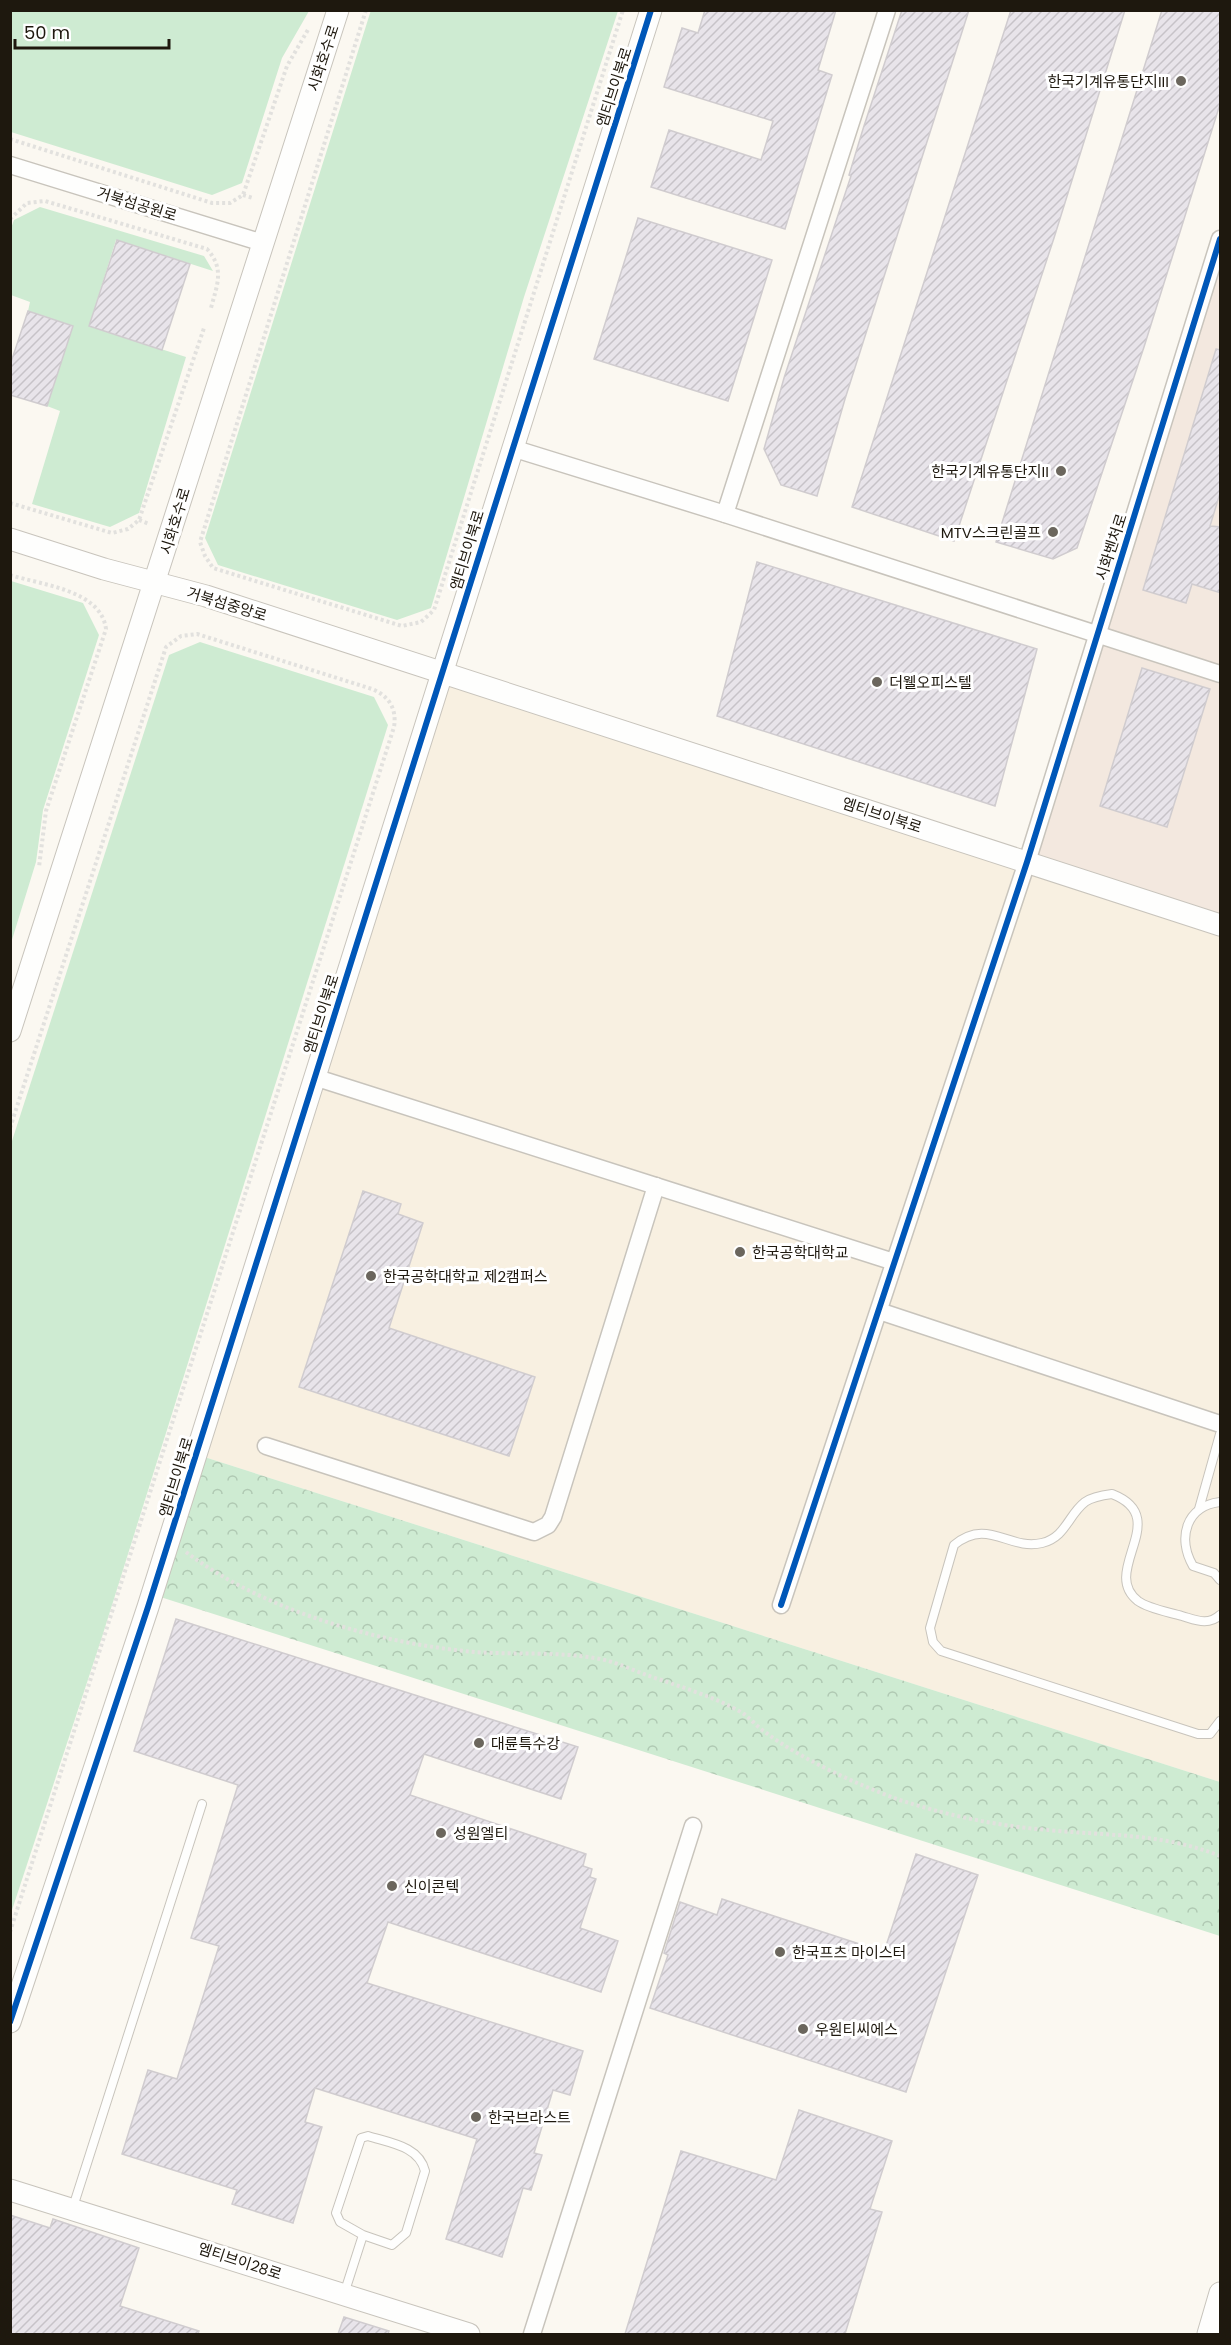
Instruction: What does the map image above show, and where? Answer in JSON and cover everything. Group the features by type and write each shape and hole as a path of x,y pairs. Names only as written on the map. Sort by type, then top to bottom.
{"street":[{"name":"시화호수로","path":"10,1031 156,583 338,10"},
{"name":"엠티브이북로","path":"10,2022 169,1539 651,10"},
{"path":"725,514 887,10"},
{"name":"거북섬공원로","path":"10,165 263,243"},
{"name":"시화벤처로","path":"781,1605 1027,862 1095,636 1221,239"},
{"path":"512,448 725,514 1095,636 1221,674"},
{"name":"거북섬중앙로","path":"10,539 442,672"},
{"name":"엠티브이북로","path":"442,672 1221,925"},
{"path":"314,1077 894,1262"},
{"path":"266,1446 534,1532 542,1530 553,1517 656,1186"},
{"path":"879,1311 1221,1424"},
{"path":"532,2334 693,1826"},
{"name":"엠티브이28로","path":"10,2190 73,2207 469,2334"},
{"path":"1208,2334 1221,2293"}],"lane":[{"path":"1199,1509 1221,1434"},
{"path":"1221,1615 1213,1622 1201,1622 1138,1601 1130,1592 1126,1568 1139,1518 1133,1507 1112,1494 1086,1501 1059,1536 1044,1543 1030,1544 984,1533 962,1538 954,1545 930,1628 933,1642 941,1651 1198,1734 1210,1734 1221,1720"},
{"path":"1221,1502 1209,1503 1199,1509 1188,1523 1184,1545 1193,1566 1214,1574 1221,1580"},
{"path":"73,2207 202,1804"},
{"path":"368,2136 416,2152 423,2162 424,2171 406,2233 399,2242 392,2245 363,2235 340,2222 336,2212 356,2149 361,2138 368,2136"},
{"path":"344,2294 363,2235"}],"path":[{"path":"366,10 200,542 213,568 402,626 415,625 431,614 623,10"},
{"path":"10,139 212,203 222,205 230,203 243,195 287,66 311,24"},
{"path":"243,195 253,198"},
{"path":"10,219 13,210 32,201 45,201 207,249 216,261 220,275 211,308"},
{"path":"294,213 301,216"},
{"path":"10,503 116,533 128,529 139,520 204,328"},
{"path":"139,520 149,524"},
{"path":"113,540 116,533"},
{"path":"193,540 200,542"},
{"path":"212,574 213,568"},
{"path":"10,575 93,600 102,613 106,629 46,811 36,877"},
{"path":"431,614 437,616"},
{"path":"388,633 390,622"},
{"path":"195,634 196,627"},
{"path":"106,629 117,631"},
{"path":"10,1128 166,647 181,636 195,634 372,689 386,697 395,720 394,727 10,1932"},
{"path":"157,644 166,647"},
{"path":"372,689 374,683"},
{"path":"394,727 400,729"},
{"path":"169,1539 214,1573 268,1598 363,1632 419,1644 476,1652 575,1655 603,1660 657,1679 743,1714 766,1733 836,1773 895,1798 928,1808 1046,1830 1148,1836 1195,1846 1221,1856"}],"shaded area":[{"path":"1220,248 1220,925 1027,862"},
{"name":"한국공학대학교","path":"442,672 1220,924 1220,1782 195,1454"}],"green space":[{"path":"11,10 309,11 282,58 242,183 212,195 11,132"},
{"path":"371,10 618,11 524,297 431,608 397,620 218,565 205,538"},
{"path":"40,207 204,256 213,271 116,240 89,326 186,357 139,513 110,527 32,504 60,411 47,406 73,326 28,311 30,302 11,295 10,231 14,220"},
{"path":"11,581 83,603 99,635 43,810 36,862 11,943"},
{"path":"200,642 374,697 388,725 102,1637 11,1913 11,1144 169,655"},
{"path":"195,1454 1220,1782 1220,1936 151,1594"}],"building":[{"path":"705,10 836,10 818,70 832,75 785,229 651,187 669,130 761,160 773,121 664,87 682,28 698,33"},
{"path":"902,10 969,10 845,399 817,496 781,485 764,449 784,378 851,176 849,175 863,129"},
{"path":"1011,10 1125,10 1054,238 954,541 852,507"},
{"path":"1162,10 1221,10 1221,101 1144,347 1077,548 1053,559 996,542"},
{"path":"638,218 772,260 728,401 594,359"},
{"path":"117,240 190,264 162,350 89,326"},
{"path":"28,311 73,326 47,406 10,395 10,365"},
{"path":"1216,349 1221,350 1221,490 1210,526 1221,527 1221,593 1192,584 1186,603 1143,590"},
{"name":"더웰오피스텔","path":"757,562 1037,649 995,806 717,716"},
{"path":"1142,668 1210,689 1167,827 1100,806"},
{"name":"한국공학대학교 제2캠퍼스","path":"363,1191 401,1204 398,1214 423,1223 389,1328 535,1377 509,1456 299,1387"},
{"path":"176,1619 578,1747 561,1799 424,1754 410,1795 586,1854 583,1866 592,1869 590,1877 596,1879 580,1928 618,1941 601,1992 388,1922 367,1983 583,2051 570,2095 553,2090 534,2153 542,2155 531,2190 523,2188 502,2257 446,2239 477,2139 315,2088 305,2122 322,2127 293,2223 232,2204 237,2190 122,2154 148,2070 177,2079 219,1946 191,1938 238,1785 134,1751"},
{"path":"916,1854 978,1875 906,2092 650,2008 668,1955 664,1953 680,1902 717,1915 722,1899 884,1952"},
{"path":"799,2110 892,2141 870,2209 882,2212 845,2334 625,2334 681,2151 776,2180"},
{"path":"10,2215 50,2228 53,2219 139,2248 120,2306 199,2331 198,2334 10,2334"},
{"path":"344,2317 389,2331 388,2334 338,2334"}],"cycle path":[{"path":"10,2022 148,1607 651,10"},
{"path":"781,1605 1027,862 1220,239"}],"place":[{"name":"한국기계유통단지III","path":"1181,81"},
{"name":"한국기계유통단지II","path":"1061,471"},
{"name":"MTV스크린골프","path":"1053,532"},
{"name":"더웰오피스텔","path":"877,682"},
{"name":"한국공학대학교","path":"740,1252"},
{"name":"한국공학대학교 제2캠퍼스","path":"371,1276"},
{"name":"대륜특수강","path":"479,1743"},
{"name":"성원엘티","path":"441,1833"},
{"name":"신이콘텍","path":"392,1886"},
{"name":"한국프츠 마이스터","path":"780,1952"},
{"name":"우원티씨에스","path":"803,2029"},
{"name":"한국브라스트","path":"476,2117"}]}
